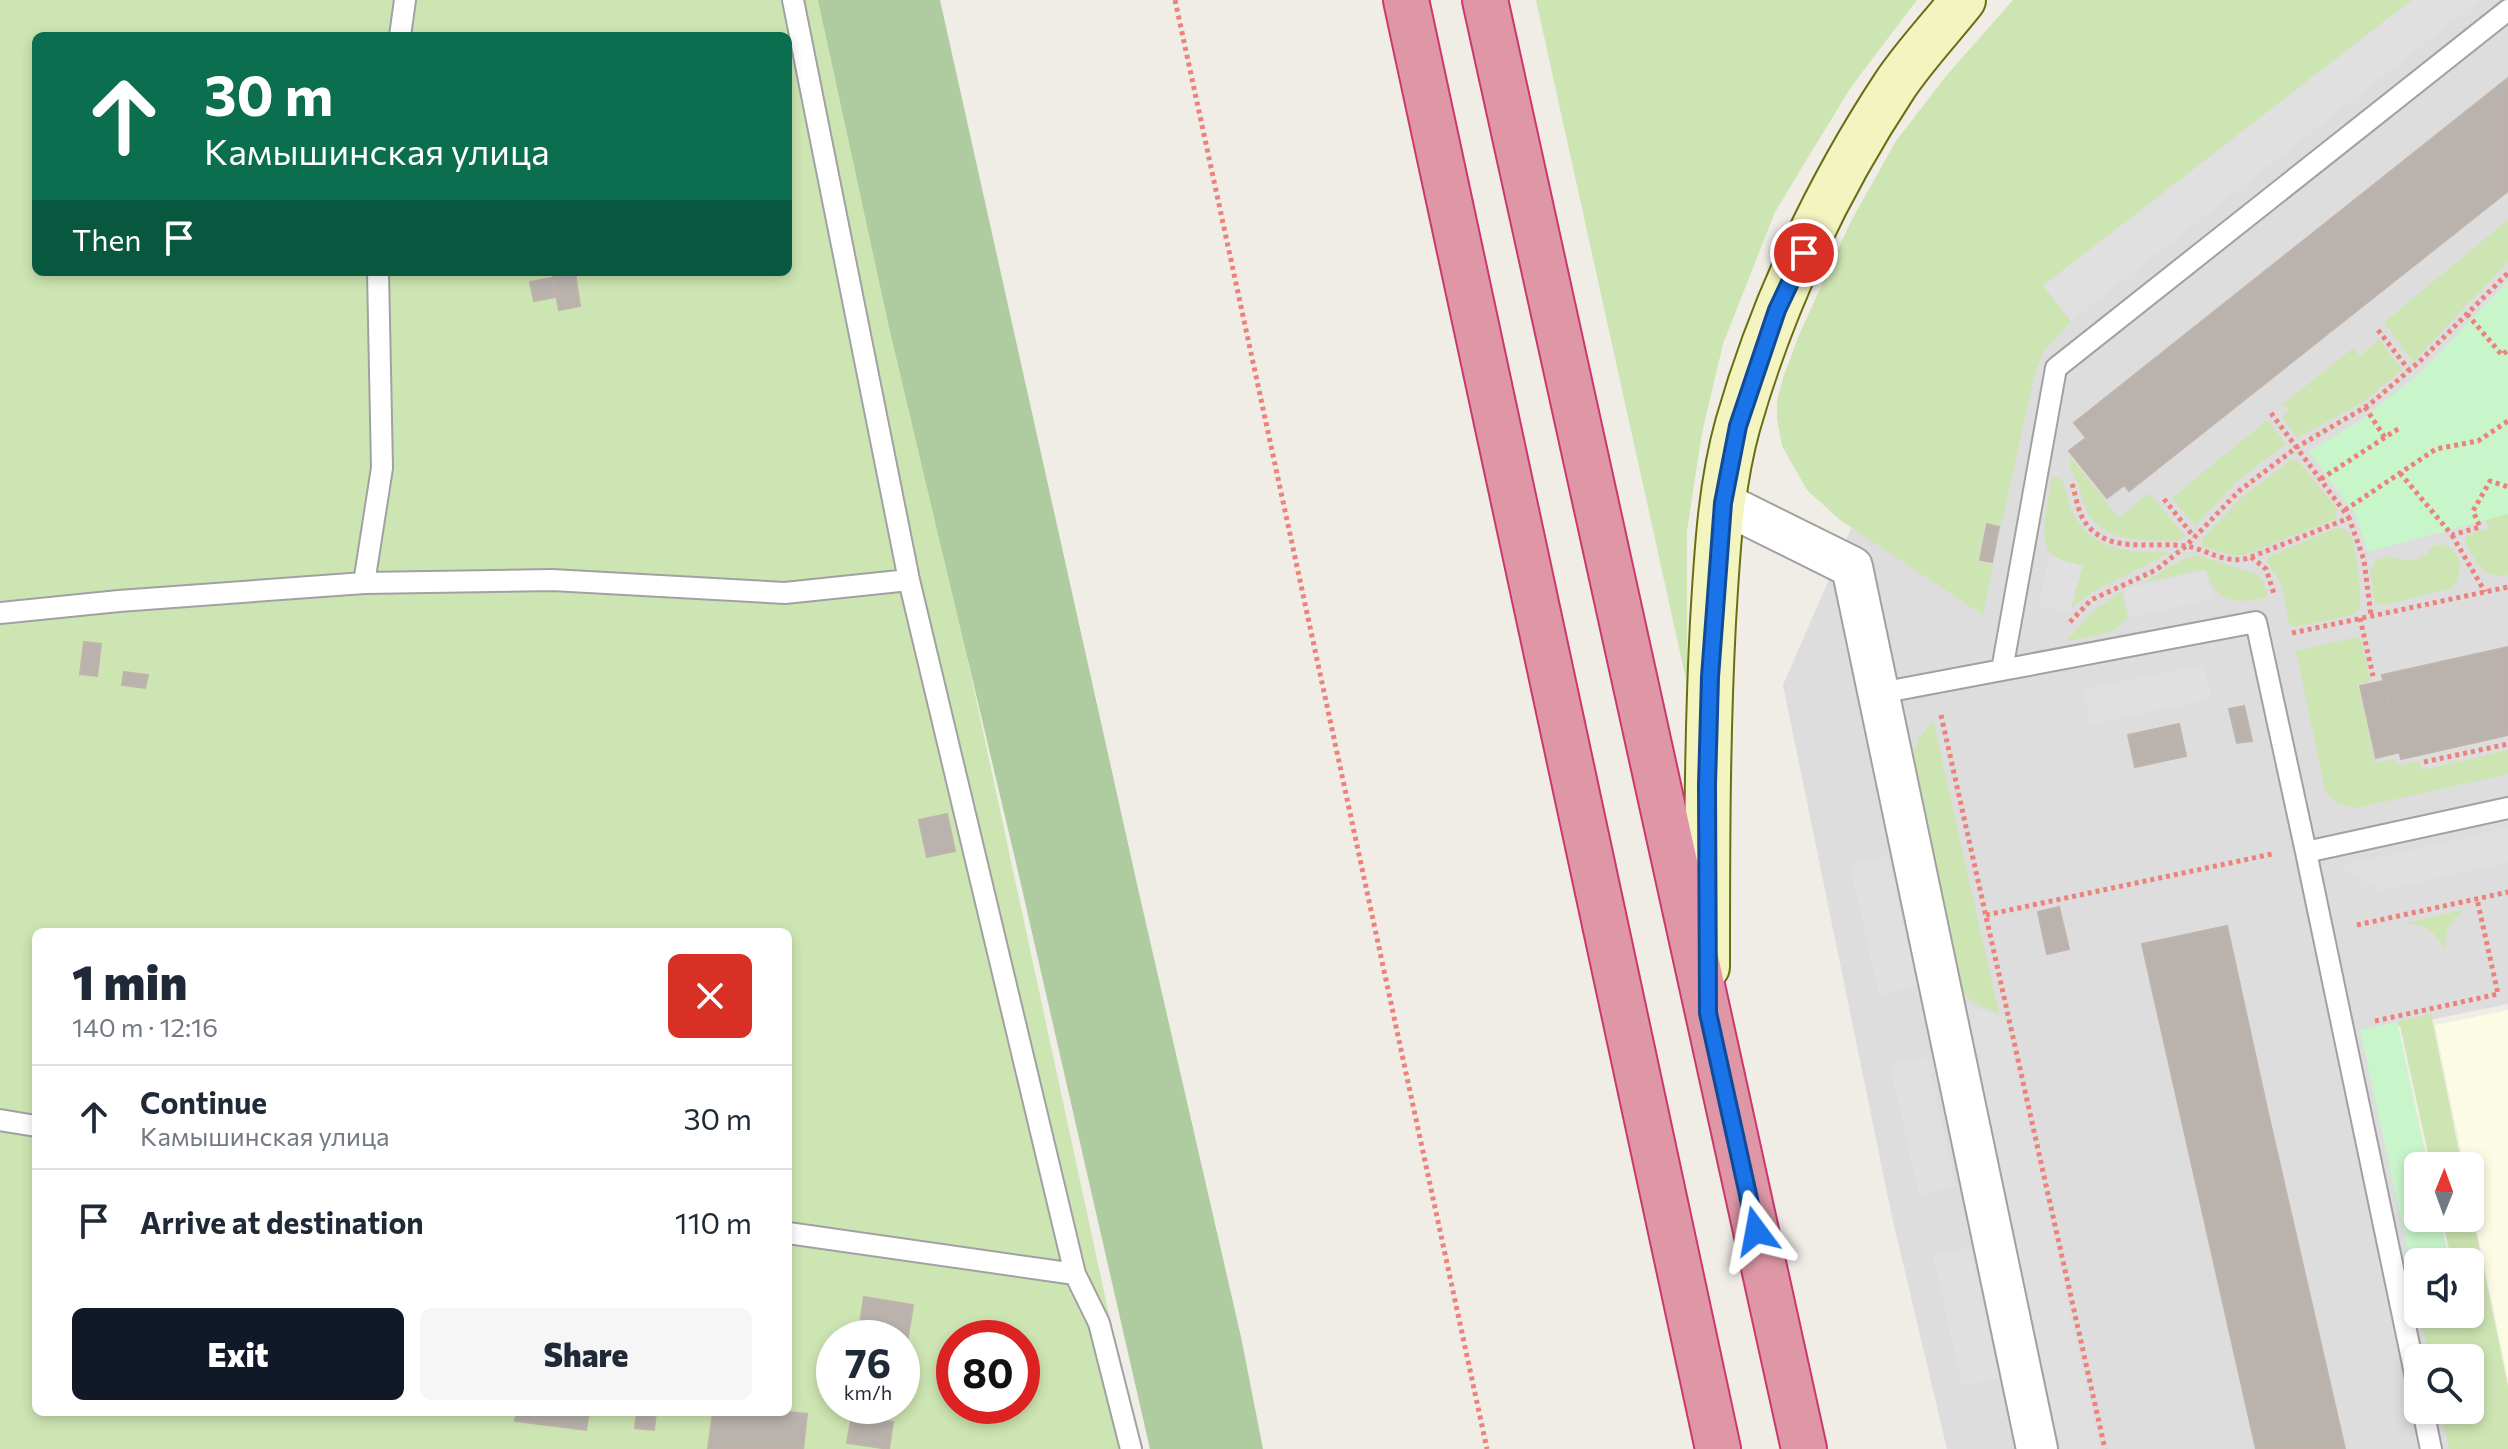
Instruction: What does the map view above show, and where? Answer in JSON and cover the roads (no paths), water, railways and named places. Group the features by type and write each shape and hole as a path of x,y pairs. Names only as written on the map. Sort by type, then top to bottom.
{"highway":[{"path":"1406,0 1718,1449"},
{"path":"1485,0 1804,1449"}],"street":[{"path":"1708,1013 1710,677 1723,503 1738,426 1777,310 1830,195 1896,83 1963,0"},
{"path":"1723,503 1852,567 2037,1449"}],"lane":[{"path":"401,32 405,0"},
{"path":"793,0 909,580 1075,1274 1099,1323 1131,1449"},
{"path":"2002,670 2056,368 2508,10"},
{"path":"364,583 382,468 378,276"},
{"path":"0,613 364,583 552,580 785,593 909,580"},
{"path":"1880,693 2256,622 2409,1344"},
{"path":"2306,852 2508,808"},
{"path":"0,1120 32,1125"},
{"path":"792,1234 1075,1274"},
{"path":"2426,1424 2431,1449"}]}
